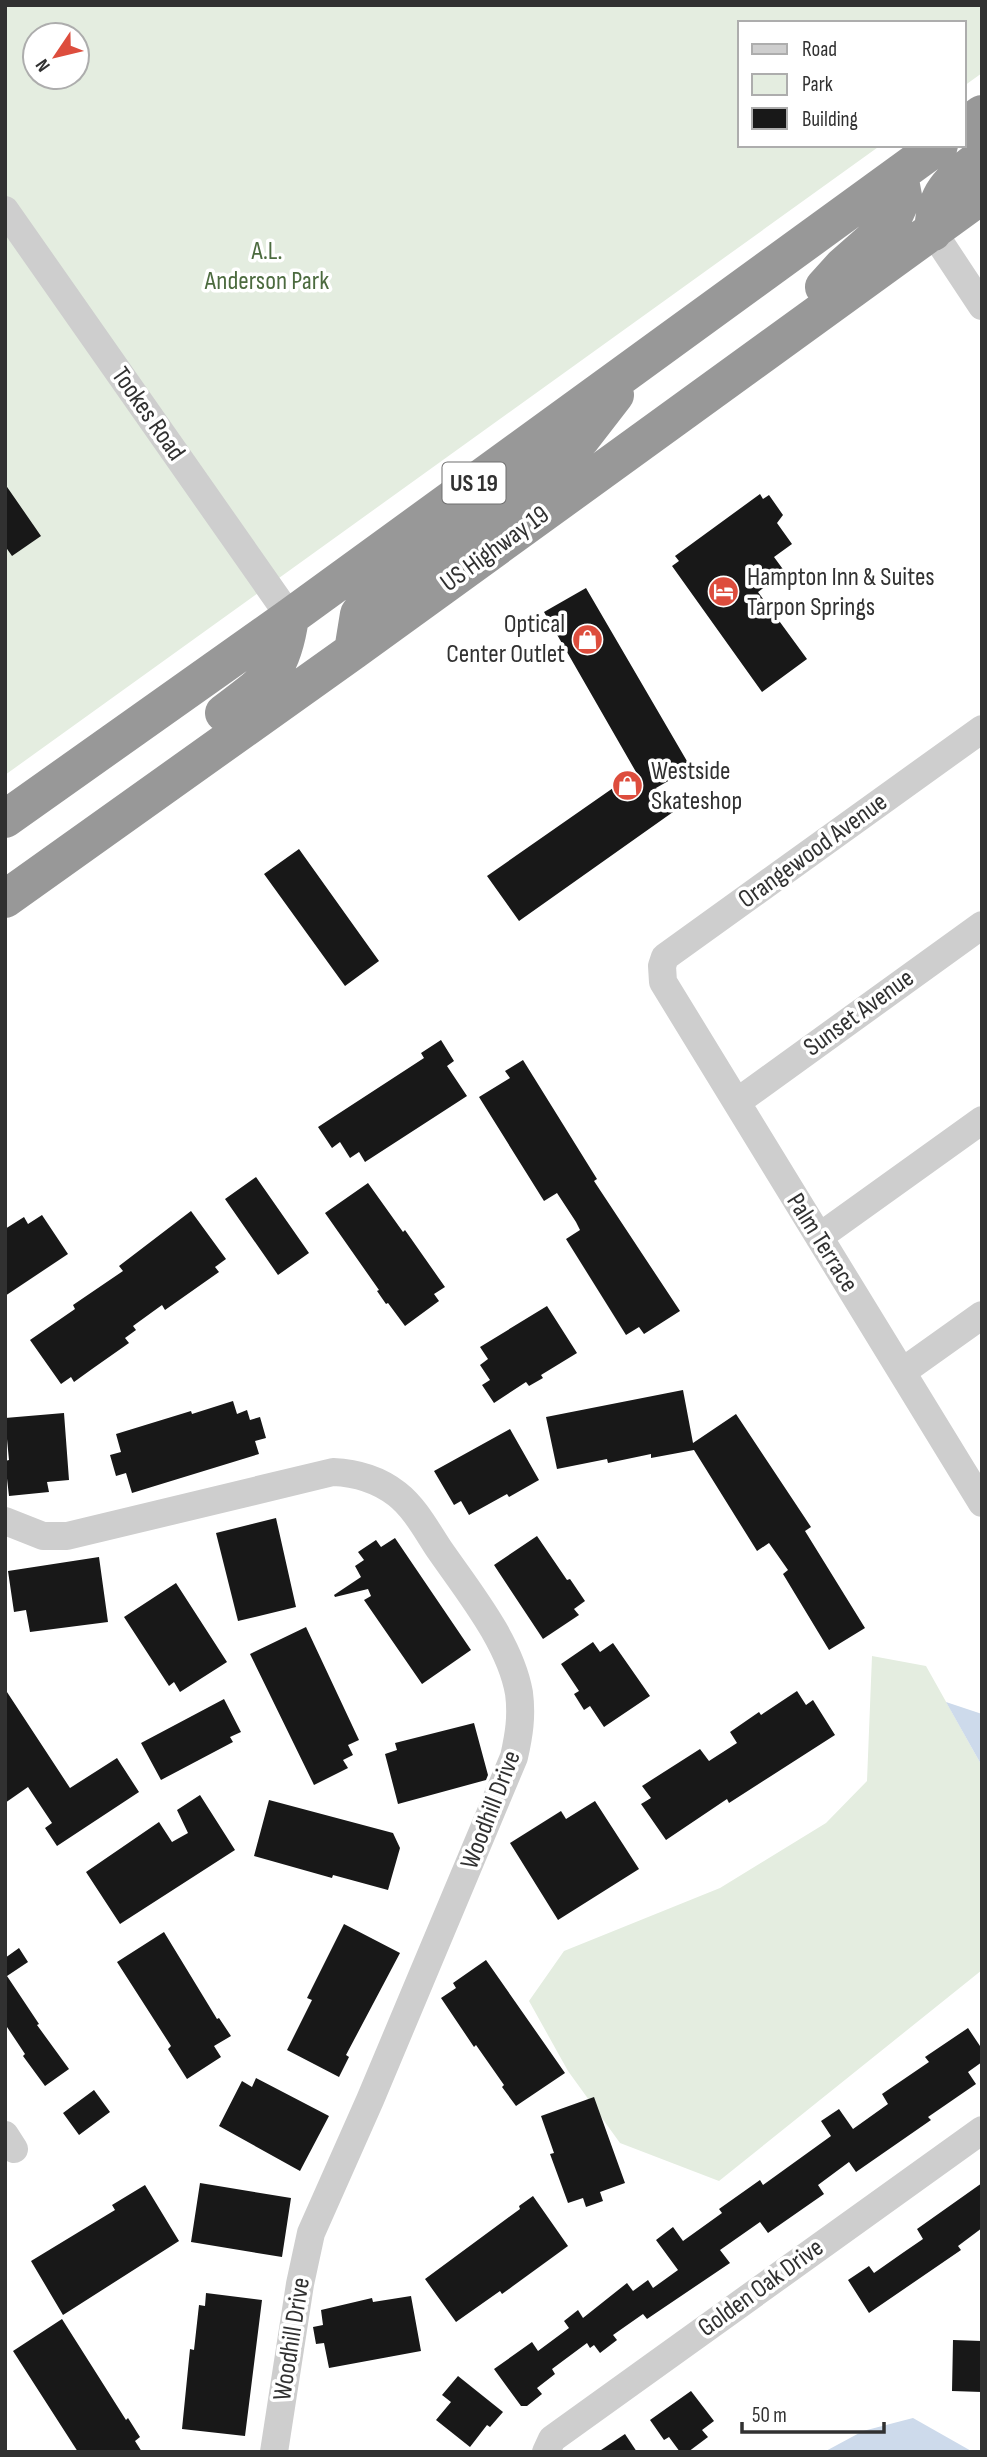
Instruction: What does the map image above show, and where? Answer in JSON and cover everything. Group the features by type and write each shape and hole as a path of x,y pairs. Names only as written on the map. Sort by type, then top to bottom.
{"highway":[{"path":"966,126 982,114"},
{"name":"US 19","path":"5,819 290,617 936,147"},
{"path":"933,232 934,213 940,195 951,182 982,157"},
{"path":"767,352 843,266 884,230 893,218 903,196 899,175"},
{"name":"US Highway 19","path":"5,899 353,651 982,195"},
{"path":"353,651 359,614 370,600 581,439 639,362"},
{"path":"62,859 163,758 262,684 275,669 286,647 290,617"}],"street":[{"name":"Tookes Road","path":"5,211 290,617"},
{"path":"933,232 982,306"},
{"name":"Orangewood Avenue","path":"663,982 662,966 665,957 982,729"},
{"name":"Sunset Avenue","path":"737,1102 982,925"},
{"name":"Palm Terrace","path":"663,982 982,1503"},
{"path":"819,1237 982,1120"},
{"path":"902,1372 982,1315"},
{"name":"Woodhill Drive","path":"5,1521 43,1536 67,1536 333,1472 363,1477 383,1484 410,1506 498,1637 519,1693 521,1726 514,1757 380,2078 311,2233 274,2452"},
{"name":"Golden Oak Drive","path":"546,2452 552,2439 982,2130"}],"green space":[{"name":"A.L. Anderson Park","path":"5,5 982,5 982,73 966,85 966,21 738,21 738,147 878,147 5,775"},
{"path":"872,1656 926,1666 982,1766 982,1970 719,2181 620,2143 568,2071 529,2001 564,1951 720,1888 826,1823 867,1781"}],"water":[{"path":"946,1702 982,1714 982,1766"},
{"path":"913,2418 973,2452 824,2452 863,2431"}],"building":[{"path":"5,484 41,536 12,556 5,546"},
{"name":"Hampton Inn & Suites Tarpon Springs","path":"760,494 763,499 769,495 783,515 777,523 792,544 774,557 785,572 758,592 807,659 762,692 672,566 679,561 675,556"},
{"path":"586,588 691,768 656,788 673,812 519,921 487,876 636,772 544,612"},
{"path":"299,849 379,961 345,986 264,874"},
{"path":"441,1040 454,1061 447,1066 467,1096 365,1162 359,1152 350,1158 340,1142 332,1148 318,1127 424,1058 421,1053"},
{"path":"523,1060 597,1179 594,1181 680,1311 644,1334 639,1327 626,1335 566,1239 580,1230 576,1222 557,1193 544,1201 479,1097 510,1078 505,1071"},
{"path":"256,1177 309,1253 278,1275 225,1199"},
{"path":"368,1183 445,1287 434,1294 439,1301 405,1326 388,1303 386,1304 325,1213"},
{"path":"191,1211 226,1259 215,1267 219,1272 165,1310 162,1305 133,1326 136,1330 125,1338 129,1343 74,1382 71,1377 61,1384 30,1340 75,1309 73,1305 123,1271 119,1266"},
{"path":"42,1215 68,1254 5,1296 5,1229 24,1217 28,1224"},
{"path":"547,1306 577,1353 541,1375 543,1378 529,1386 526,1382 494,1403 482,1385 490,1380 480,1365 488,1359 480,1347"},
{"path":"683,1390 693,1443 736,1414 811,1527 805,1531 865,1628 829,1650 783,1574 788,1570 769,1543 757,1551 694,1450 651,1458 651,1454 608,1463 607,1459 557,1469 546,1417"},
{"path":"233,1401 237,1414 247,1410 250,1420 260,1417 266,1438 255,1441 259,1454 132,1493 126,1473 116,1476 110,1455 121,1452 116,1434"},
{"path":"64,1413 69,1480 47,1482 49,1492 9,1496 5,1461 9,1460 5,1418"},
{"path":"510,1429 539,1480 469,1515 461,1501 454,1505 434,1471"},
{"path":"276,1518 296,1607 238,1621 216,1533"},
{"path":"537,1536 585,1601 574,1609 579,1615 543,1639 494,1565"},
{"path":"395,1538 471,1650 422,1684 364,1600 371,1596 368,1589 335,1597 334,1595 361,1577 355,1566 364,1560 358,1552 376,1540 381,1547"},
{"path":"99,1557 108,1622 30,1632 26,1610 14,1612 8,1571"},
{"path":"176,1583 227,1662 180,1692 174,1682 169,1686 124,1617"},
{"path":"306,1627 359,1740 348,1745 353,1755 343,1760 348,1768 314,1785 250,1654"},
{"path":"593,1642 600,1652 613,1643 650,1696 604,1727 590,1706 584,1710 574,1694 579,1691 561,1664"},
{"path":"5,1689 70,1788 117,1758 139,1792 57,1846 45,1828 52,1823 28,1787 5,1803"},
{"path":"797,1691 806,1705 813,1700 835,1735 729,1803 727,1799 666,1840 641,1804 651,1798 642,1786 700,1749 709,1761 737,1743 730,1732"},
{"path":"224,1699 241,1732 230,1737 233,1742 161,1780 141,1743"},
{"path":"474,1723 488,1775 486,1780 398,1804 385,1754 397,1750 395,1743"},
{"path":"200,1795 235,1850 120,1924 86,1872 159,1822 172,1842 188,1833 177,1810"},
{"path":"269,1800 393,1833 400,1848 388,1890 333,1875 332,1878 254,1856"},
{"path":"595,1801 639,1869 558,1920 510,1843 561,1811 566,1819"},
{"path":"344,1924 400,1953 346,2055 349,2057 339,2077 287,2050 312,2000 307,1998"},
{"path":"164,1932 217,2019 219,2018 231,2036 214,2046 221,2057 187,2079 168,2049 171,2046 117,1962"},
{"path":"19,1948 28,1962 7,1976 39,2024 37,2025 69,2069 45,2086 23,2056 25,2054 5,2024 5,1958"},
{"path":"486,1960 565,2073 516,2106 502,2087 504,2085 441,1998 456,1988 453,1983"},
{"path":"968,2028 982,2049 982,2062 968,2072 976,2084 928,2117 931,2120 856,2172 849,2162 818,2185 824,2194 768,2233 760,2222 720,2250 730,2263 647,2319 643,2314 613,2335 617,2340 600,2353 594,2345 590,2348 587,2343 552,2369 555,2374 537,2388 542,2394 527,2406 521,2406 494,2369 532,2342 538,2351 569,2328 564,2321 578,2310 583,2318 627,2283 633,2291 648,2280 653,2288 678,2270 656,2240 673,2227 683,2241 722,2213 719,2209 760,2180 763,2185 831,2136 821,2121 839,2109 853,2129 888,2104 882,2094 929,2062 925,2057"},
{"path":"256,2078 329,2116 300,2171 219,2126 242,2081 252,2087"},
{"path":"94,2090 110,2112 79,2135 63,2113"},
{"path":"594,2097 625,2183 600,2192 603,2201 586,2207 583,2198 568,2203 550,2154 554,2153 541,2116"},
{"path":"200,2183 291,2198 282,2257 191,2242"},
{"path":"982,2183 982,2228 958,2246 961,2250 869,2313 848,2280 869,2266 874,2273 923,2239 917,2229"},
{"path":"145,2185 179,2241 63,2315 31,2261 115,2210 112,2205"},
{"path":"533,2196 568,2246 502,2294 500,2291 456,2322 425,2279 520,2209 519,2206"},
{"path":"206,2293 262,2300 245,2436 182,2429 190,2349 194,2350 199,2305 205,2306"},
{"path":"411,2296 421,2351 329,2368 324,2343 316,2344 313,2327 323,2325 321,2310 372,2298 373,2302"},
{"path":"62,2319 126,2420 128,2418 140,2437 135,2441 142,2452 78,2452 13,2351"},
{"path":"953,2340 982,2341 982,2392 952,2391"},
{"path":"458,2376 503,2412 490,2427 487,2425 470,2447 436,2420 451,2402 442,2395"},
{"path":"691,2391 714,2421 702,2430 708,2437 688,2452 680,2452 669,2437 664,2440 650,2420"},
{"path":"625,2434 637,2452 598,2452"}],"place":[{"name":"Hampton Inn & Suites Tarpon Springs","path":"724,592"},
{"name":"Optical Center Outlet","path":"588,639"},
{"name":"Westside Skateshop","path":"628,786"}]}
